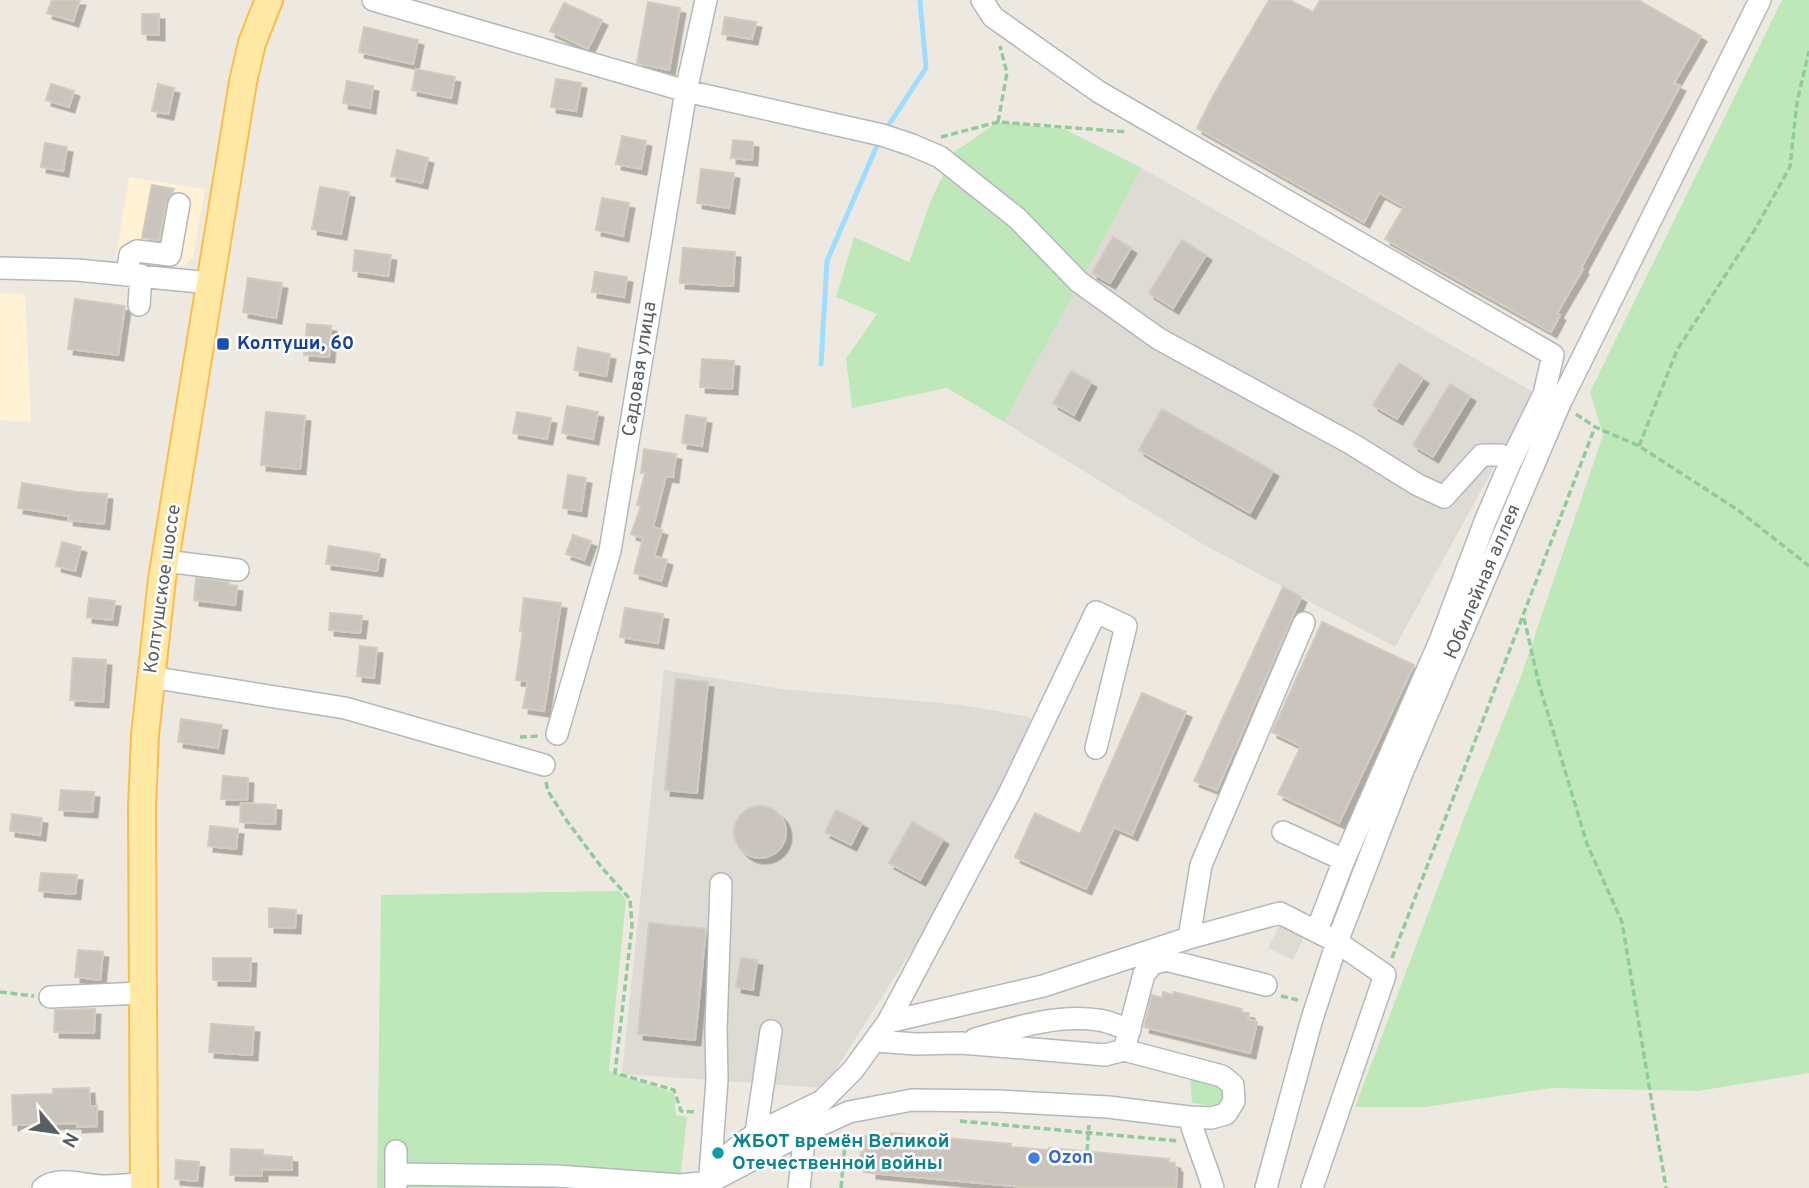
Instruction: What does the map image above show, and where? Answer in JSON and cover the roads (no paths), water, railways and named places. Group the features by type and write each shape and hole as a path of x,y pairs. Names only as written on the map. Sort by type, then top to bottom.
{"main road":[{"name":"Колтушское шоссе","path":"144,1186 142,808 150,677 165,561 243,82 252,43 269,0"}],"street":[{"path":"373,0 686,91 882,135 912,145 940,157 1017,218 1079,282 1158,338 1352,444 1418,485 1444,497 1482,455 1501,455 1511,461"},
{"name":"Садовая улица","path":"557,734 610,551 686,91 706,0"},
{"name":"Юбилейная аллея","path":"1268,1187 1317,1004 1337,942 1402,773 1560,404 1760,0"},
{"path":"987,9 1099,92 1553,355 1544,394 1486,519 1440,641 1344,860 1317,930"},
{"path":"139,305 130,255 137,251 170,256 179,204"},
{"path":"0,268 134,274 209,283"},
{"path":"165,561 239,570"},
{"path":"710,1179 756,1133 822,1101 853,1070 888,1022 1009,794 1096,611 1126,626 1096,748"},
{"path":"1189,938 1201,865 1304,623"},
{"path":"150,677 345,708 544,765"},
{"path":"1283,832 1344,860"},
{"path":"710,1179 715,1113 721,884"},
{"path":"888,1022 1043,986 1189,938 1280,913 1317,930 1385,975 1312,1188"},
{"path":"875,1041 961,1043 1105,1055 1127,1040 1144,974 1153,964 1166,960 1266,985"},
{"path":"50,997 142,993"},
{"path":"396,1151 397,1181 680,1185 710,1179 849,1112 912,1100 1091,1106 1212,1118 1226,1114 1234,1101 1233,1085 1222,1076 1127,1040 1099,1020 1066,1020 1021,1026 961,1043"},
{"path":"756,1133 771,1031"},
{"path":"1189,1117 1196,1143 1205,1157 1213,1188"},
{"path":"799,1188 805,1132"},
{"path":"43,1188 51,1183 73,1182 101,1186 144,1186"}],"waterway":[{"path":"886,129 926,68 920,0"},
{"path":"821,364 827,261 879,141"}],"place":[{"name":"Колтуши, 60","path":"223,344"},
{"name":"ЖБОТ времён Великой Отечественной войны","path":"718,1153"},
{"name":"Ozon","path":"1034,1158"}]}
